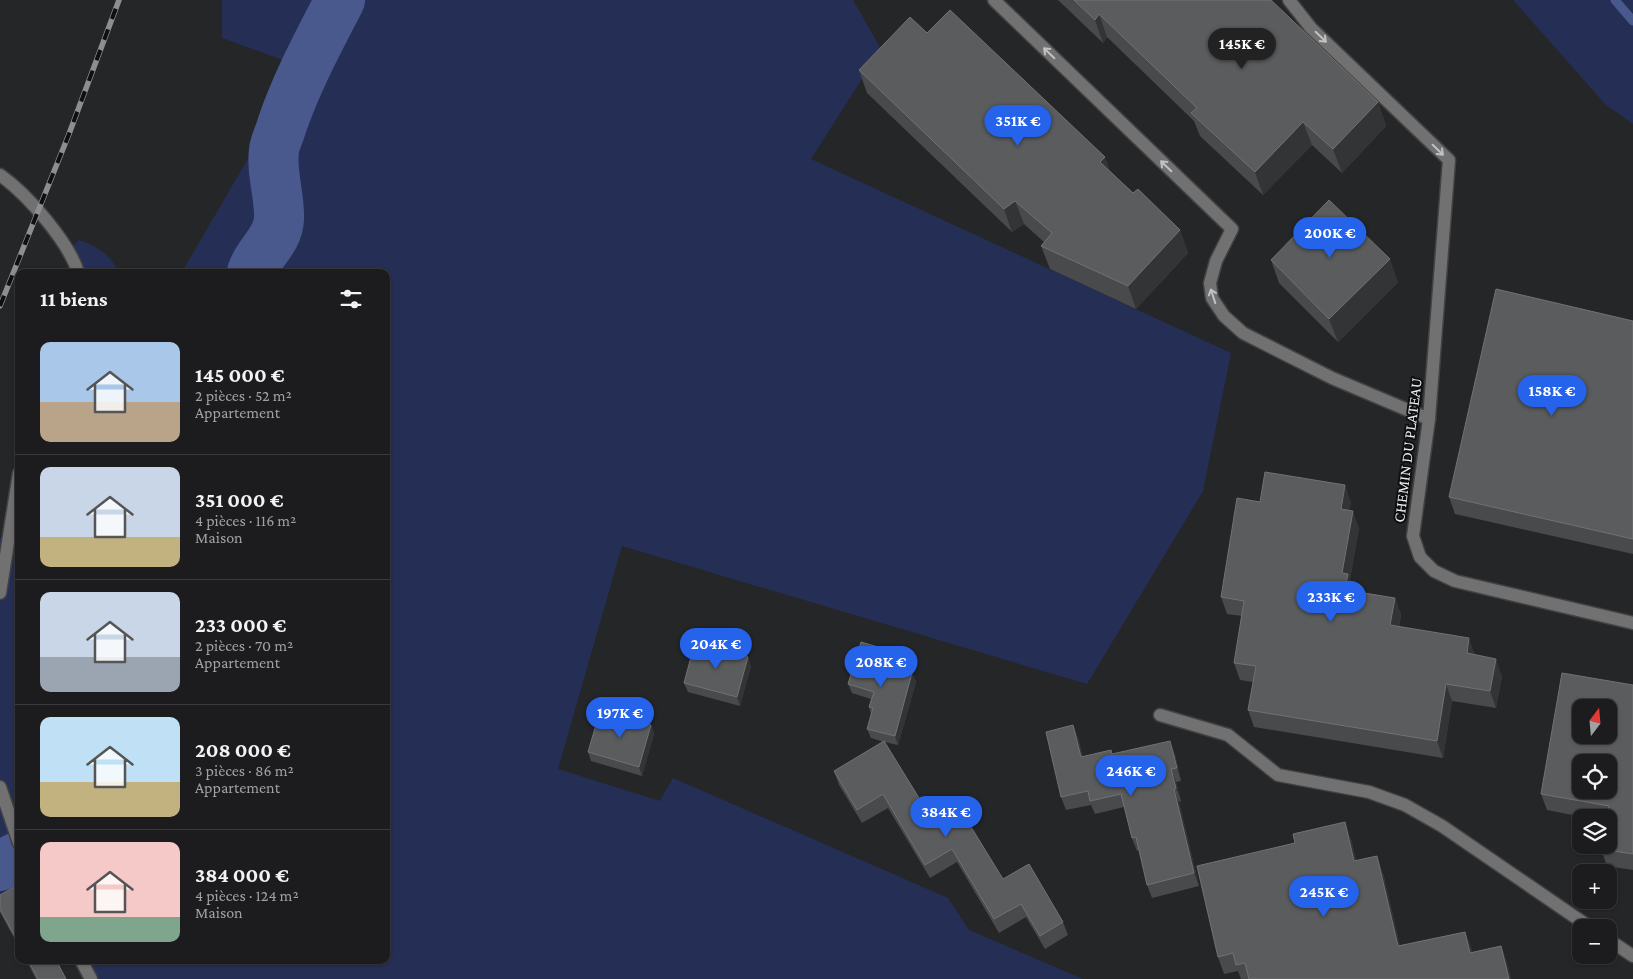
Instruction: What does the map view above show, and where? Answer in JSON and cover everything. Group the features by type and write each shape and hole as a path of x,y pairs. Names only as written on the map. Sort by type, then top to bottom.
{"street":[{"path":"994,0 1232,229 1216,261 1210,283 1212,298 1224,316 1242,334 1332,378 1429,420"},
{"name":"CHEMIN DU PLATEAU","path":"1290,0 1311,28 1449,160 1429,420 1413,536 1420,558 1434,571 1455,581 1633,623"},
{"path":"0,175 43,218 68,251 77,269"},
{"path":"0,593 15,498"},
{"path":"1160,715 1228,735 1278,775 1369,792 1406,805 1442,826 1578,919"},
{"path":"0,787 15,834"},
{"path":"1617,945 1633,956"},
{"path":"83,964 91,979"}],"shaded area":[{"path":"222,0 853,0 881,49 811,159 1231,353 1203,491 1087,684 622,546 558,769 660,801 673,778 948,898 969,930 1083,979 94,979 88,964 390,964 390,269 184,269 264,131 293,94 305,68 222,38"},
{"path":"1513,0 1633,0 1633,124 1606,105"},
{"path":"79,240 103,252 117,269 76,269 68,251"},
{"path":"15,497 15,897 0,906 0,538 7,539"}],"building":[{"path":"1074,0 1271,0 1378,102 1333,149 1303,122 1255,172 1191,113 1197,108 1099,14 1095,20"},
{"path":"950,10 1105,157 1100,162 1133,193 1138,189 1180,230 1128,286 1041,246 1052,233 1015,201 1004,209 859,70 910,17 927,33"},
{"path":"1329,200 1390,259 1329,319 1271,260"},
{"path":"1496,289 1633,321 1633,539 1449,497"},
{"path":"1265,472 1345,485 1341,509 1353,511 1342,573 1348,574 1345,590 1395,598 1390,625 1469,638 1467,653 1496,659 1490,691 1446,684 1437,741 1248,710 1256,666 1234,663 1244,601 1221,597 1237,498 1260,502"},
{"path":"695,642 748,657 737,697 684,683"},
{"path":"861,642 888,650 883,665 912,673 895,736 867,729 873,708 869,707 874,692 848,684"},
{"path":"1562,673 1633,685 1633,854 1617,852 1617,809 1608,809 1609,806 1541,794"},
{"path":"600,711 651,725 639,767 588,752"},
{"path":"1073,725 1081,757 1111,750 1112,754 1170,741 1177,768 1171,769 1176,788 1174,789 1194,873 1147,885 1136,837 1132,838 1121,794 1090,801 1088,791 1061,797 1046,732"},
{"path":"884,741 935,824 960,809 1003,879 1029,864 1063,922 1040,936 1021,904 994,919 952,849 925,865 883,794 857,810 834,771"},
{"path":"1345,822 1354,861 1377,856 1398,946 1465,932 1470,953 1501,946 1509,979 1249,979 1245,963 1236,965 1233,953 1218,957 1197,866 1295,843 1293,834"},
{"path":"15,887 15,937 0,909 0,895"},
{"path":"30,964 58,964 66,979 38,979"}],"waterway":[{"path":"253,269 278,227 279,210 273,159 275,144 301,77 340,0"},
{"path":"1615,0 1633,21"},
{"path":"0,866 15,858"}],"railway":[{"path":"0,306 69,134 119,0"}]}
